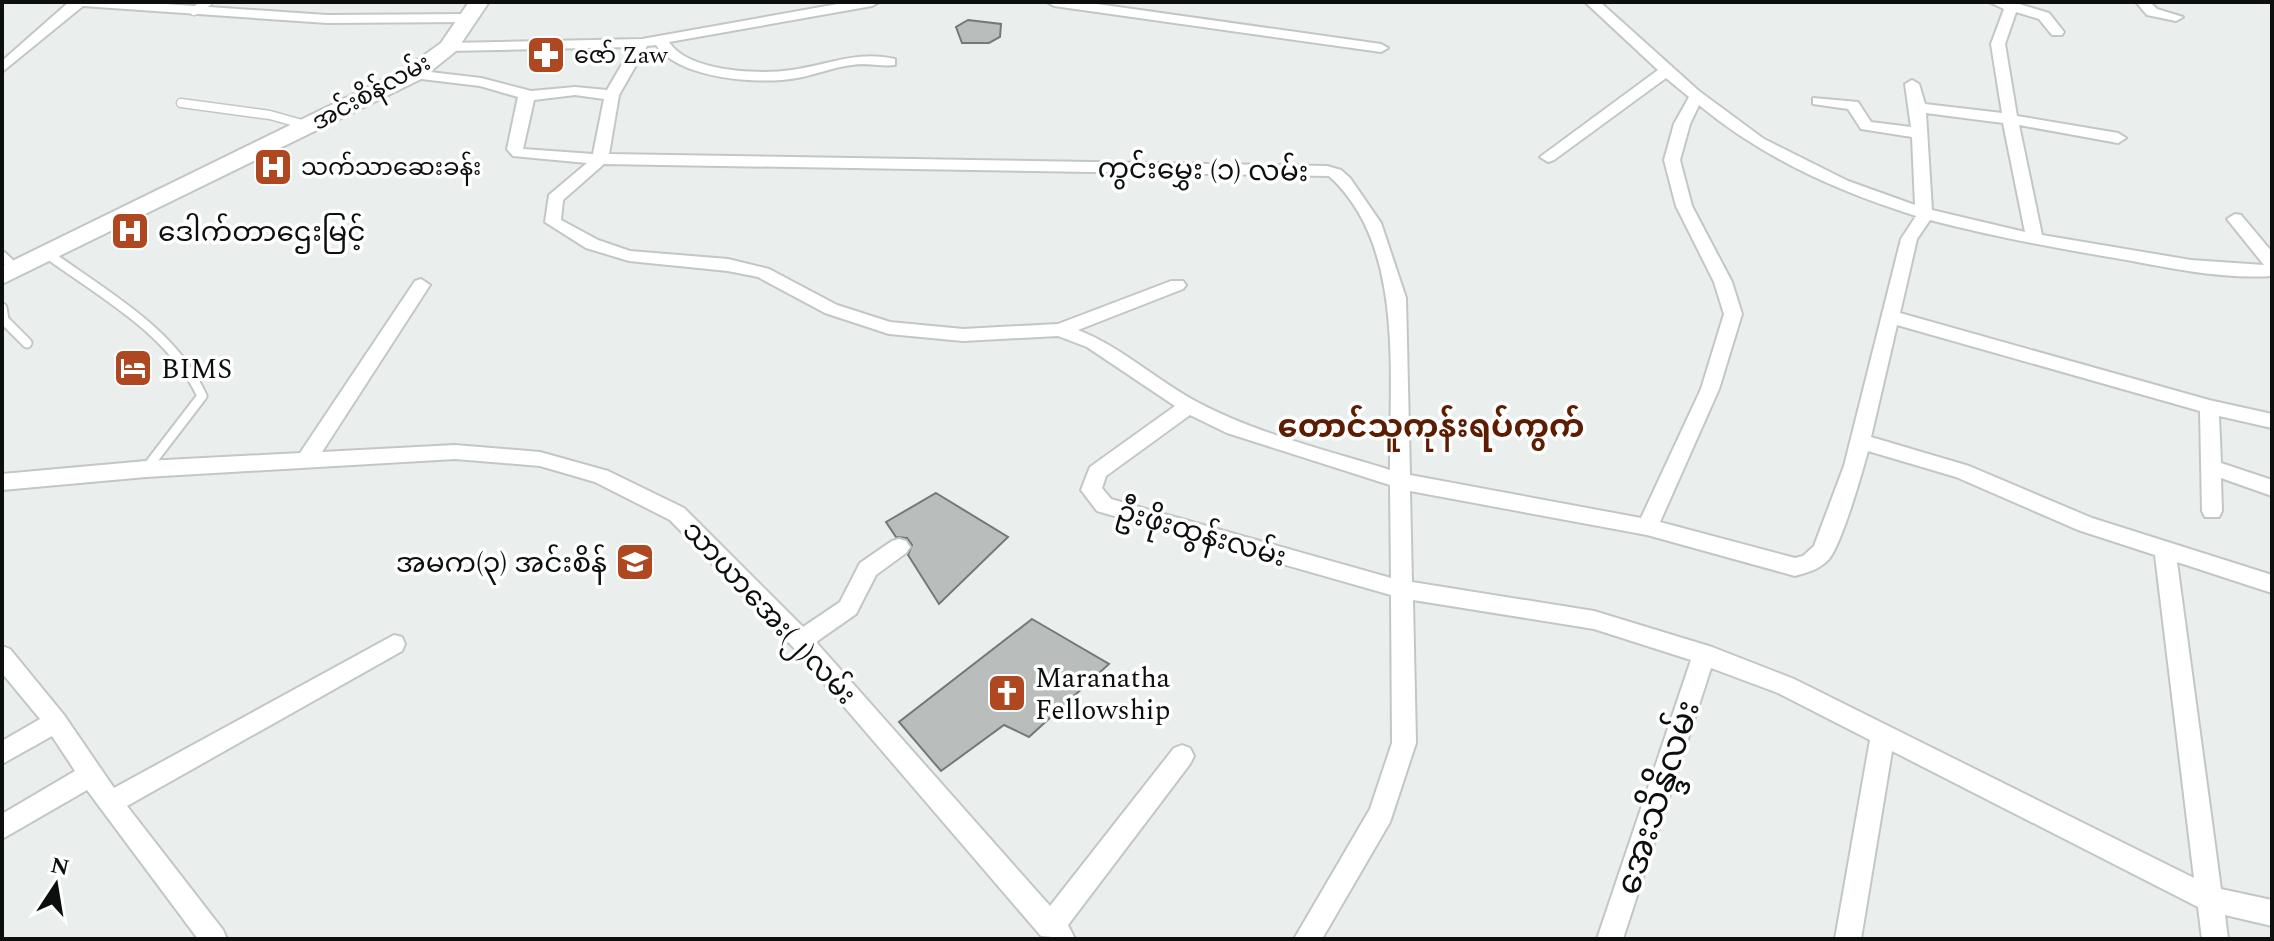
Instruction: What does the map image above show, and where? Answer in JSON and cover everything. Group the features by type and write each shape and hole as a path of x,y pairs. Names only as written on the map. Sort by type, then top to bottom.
{"main road":[{"name":"အင်းစိန်လမ်း","path":"7,267 48,254 413,74 449,47 474,10"}],"street":[{"path":"2,68 78,2 327,19 474,10"},
{"path":"449,47 661,41 872,2"},
{"path":"1054,2 1381,48"},
{"path":"1592,2 1669,69 1696,97 1760,142 1844,185 1924,216 2035,240 2186,264 2271,272"},
{"path":"2143,2 2152,12 2176,17"},
{"path":"2035,240 1998,44 2007,3 2044,16 2057,32"},
{"path":"661,41 671,55 684,61 751,75 780,76 815,70 862,56 890,62"},
{"path":"642,43 612,95 600,159 555,199 553,222 592,244 629,256 728,265 763,273 831,309 889,328 963,335 1060,330 1177,285"},
{"path":"1548,157 1669,69"},
{"path":"413,74 481,82 530,96 575,91 612,95"},
{"path":"1060,330 1093,343 1189,406 1234,428 1400,481 1647,527 1795,567 1810,563 1823,551 1854,466 1909,239 1924,216 1918,108 1912,84"},
{"path":"524,92 527,102 516,151 600,159"},
{"path":"1647,527 1710,389 1733,314 1723,282 1684,206 1672,160 1682,124 1696,97"},
{"path":"1818,101 1853,105 1866,126 1919,133"},
{"path":"1918,108 2010,119 2118,138"},
{"name":"ကွင်းမွှေး (၁) လမ်း","path":"600,159 1335,173 1373,223 1397,298 1399,589 1404,743 1381,814 1307,939"},
{"path":"2235,219 2271,272"},
{"path":"307,459 421,285"},
{"path":"1888,316 2209,407 2272,421"},
{"name":"ဦးဖိုးထွန်းလမ်း","path":"1189,406 1097,472 1091,490 1104,505 1399,589"},
{"path":"2209,407 2212,511"},
{"path":"1860,441 1962,471 2085,524 2272,584"},
{"name":"သာယာအေး(၂)လမ်း","path":"2,482 146,469 455,452 540,459 601,476 677,514 801,640 1056,933"},
{"path":"2211,467 2272,488"},
{"path":"801,640 848,608 868,569 899,547"},
{"path":"2165,552 2177,622 2189,753 2215,939"},
{"path":"1399,589 1594,620 1704,654 1786,686 2209,899 2272,913"},
{"path":"110,803 394,644"},
{"name":"အေးသိန္ဒိလမ်း","path":"1610,939 1704,654"},
{"path":"2,656 56,722 110,803 214,939"},
{"path":"2,753 56,722"},
{"path":"1848,939 1883,734"},
{"path":"1056,933 1182,756"},
{"path":"2,827 91,775"}],"lane":[{"path":"194,11 208,2"},
{"path":"181,103 270,115 310,126"},
{"path":"48,254 157,334 172,347 192,374 202,396 146,469"},
{"path":"2,308 4,320 27,343"}],"building":[{"path":"968,20 1001,24 1000,37 989,43 962,43 956,27"},
{"path":"936,493 1008,537 939,604 908,555 912,545 907,538 896,537 886,522"},
{"name":"Maranatha Fellowship","path":"1032,619 1109,664 1029,737 1004,725 941,771 899,722"}],"place":[{"name":"ဇော် Zaw","path":"546,55"},
{"name":"သက်သာဆေးခန်း","path":"273,167"},
{"name":"ဒေါက်တာဌေးမြင့်","path":"130,231"},
{"name":"BIMS","path":"133,368"},
{"name":"အမက(၃) အင်းစိန်","path":"635,562"},
{"name":"Maranatha Fellowship","path":"1007,693"}],"district":[{"name":"တောင်သူကုန်းရပ်ကွက်","path":"1431,426"}]}
